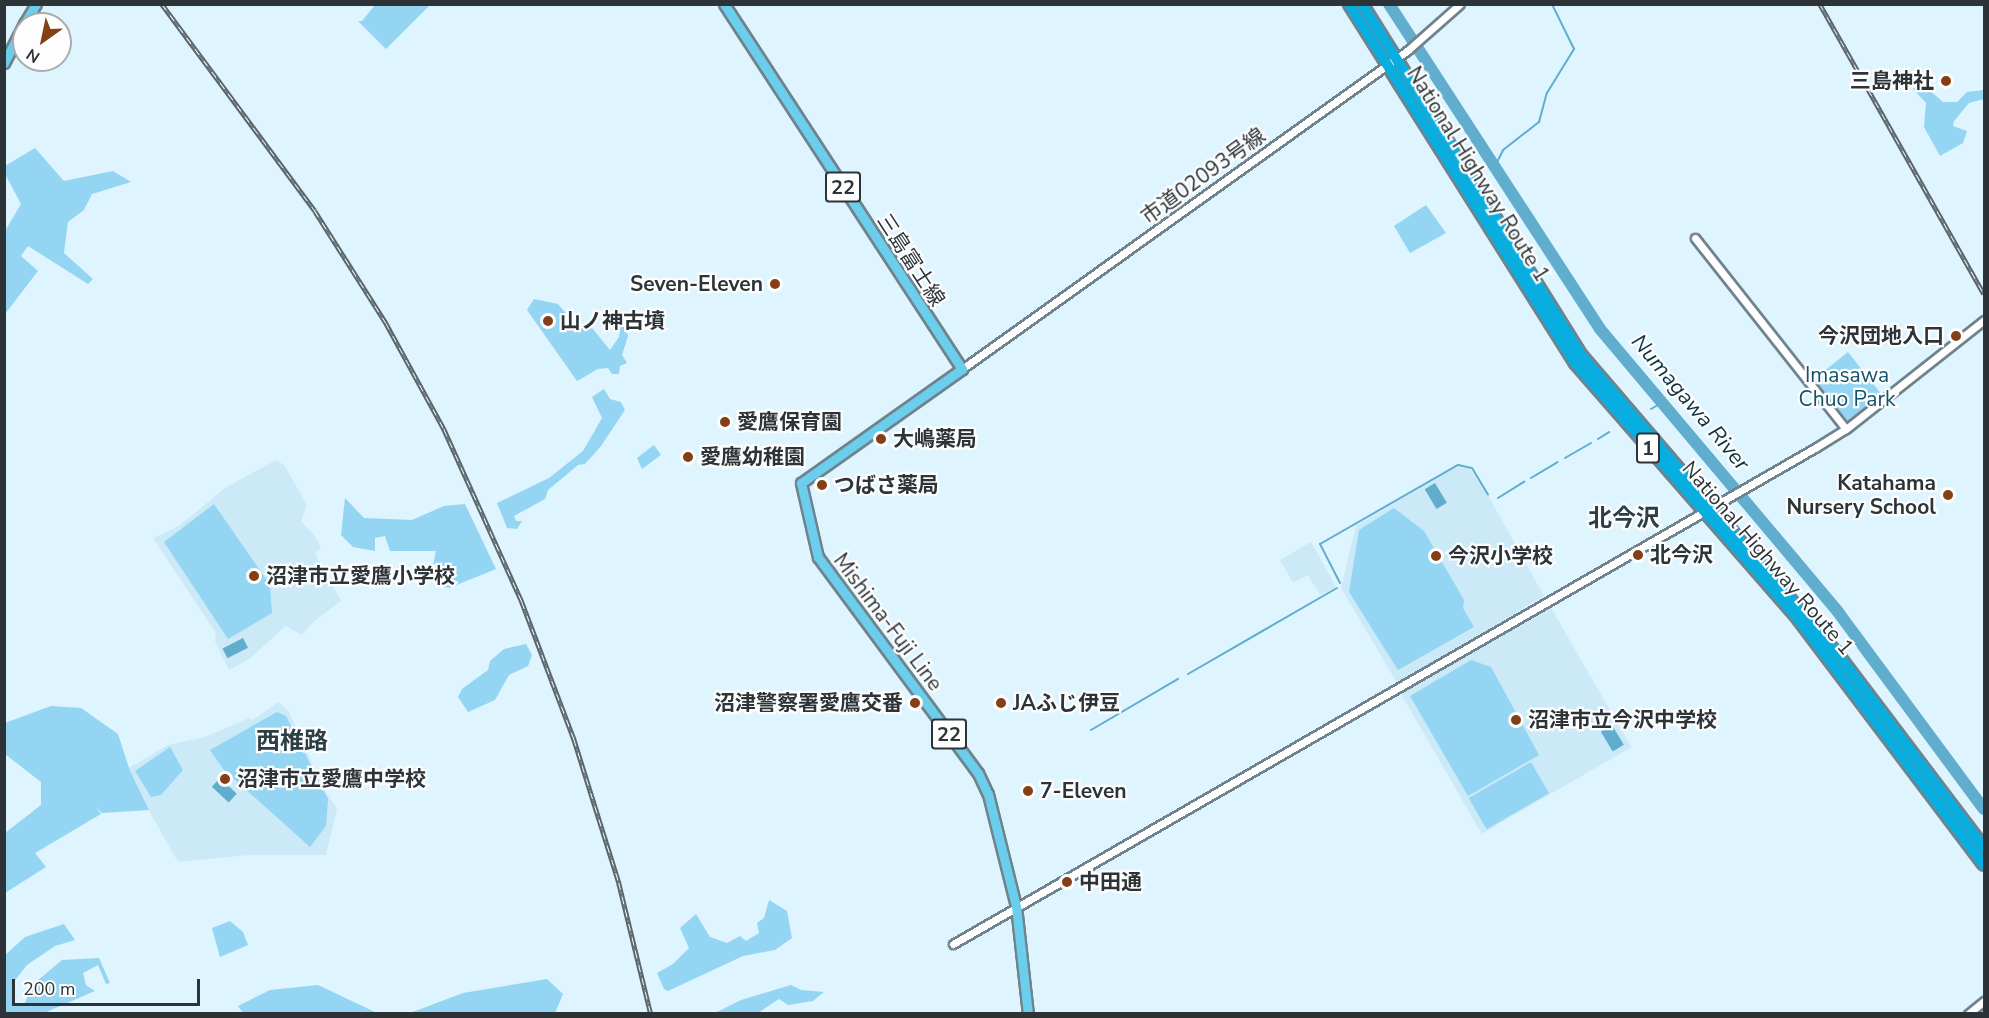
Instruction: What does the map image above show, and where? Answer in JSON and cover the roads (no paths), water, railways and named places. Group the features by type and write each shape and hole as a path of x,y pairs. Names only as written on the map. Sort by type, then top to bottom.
{"highway":[{"name":"National Highway Route 1","path":"1349,4 1392,61"},
{"name":"National Highway Route 1","path":"1362,4 1392,61 1555,319 1614,396 1829,658 1984,865"},
{"name":"National Highway Route 1","path":"1709,510 1836,652 1984,848"}],"main road":[{"name":"三島富士線","path":"724,4 962,369"},
{"path":"4,63 12,47"},
{"name":"22","path":"962,369 801,483 818,557 978,773 988,794 1016,906 1028,1014"}],"street":[{"name":"市道02093号線","path":"962,369 1408,50 1460,4"},
{"path":"1695,238 1846,429"},
{"path":"953,944 1730,498 1846,429 1984,320"},
{"path":"1968,1014 1984,1001"}],"waterway":[{"name":"Numagawa River","path":"1389,4 1600,329 1838,612 1984,809"},
{"path":"1495,166 1503,150 1539,122 1547,93 1574,49 1552,4"},
{"path":"1651,409 1663,402"},
{"path":"1598,439 1609,432"},
{"path":"1565,458 1591,443"},
{"path":"1531,478 1558,462"},
{"path":"1340,583 1320,544 1458,465 1472,468 1488,495"},
{"path":"1498,498 1524,482"},
{"path":"1188,674 1337,588"},
{"path":"1091,730 1178,679"}],"railway":[{"path":"162,4 315,211 386,323 444,429 522,602 574,739 619,883 651,1014"},
{"path":"1820,4 1984,294"}],"place":[{"name":"三島神社","path":"1946,81"},
{"name":"Seven-Eleven","path":"775,284"},
{"name":"山ノ神古墳","path":"548,321"},
{"name":"今沢団地入口","path":"1956,336"},
{"name":"愛鷹保育園","path":"725,422"},
{"name":"大嶋薬局","path":"881,439"},
{"name":"愛鷹幼稚園","path":"688,457"},
{"name":"つばさ薬局","path":"822,485"},
{"name":"Katahama Nursery School","path":"1948,495"},
{"name":"北今沢","path":"1638,555"},
{"name":"今沢小学校","path":"1436,556"},
{"name":"沼津市立愛鷹小学校","path":"254,576"},
{"name":"沼津警察署愛鷹交番","path":"915,703"},
{"name":"JAふじ伊豆","path":"1001,703"},
{"name":"沼津市立今沢中学校","path":"1516,720"},
{"name":"沼津市立愛鷹中学校","path":"225,779"},
{"name":"7-Eleven","path":"1028,791"},
{"name":"中田通","path":"1067,882"}],"district":[{"name":"北今沢","path":"1624,519"},
{"name":"西椎路","path":"292,742"}],"park label":[{"name":"Imasawa Chuo Park","path":"1847,387"}]}
